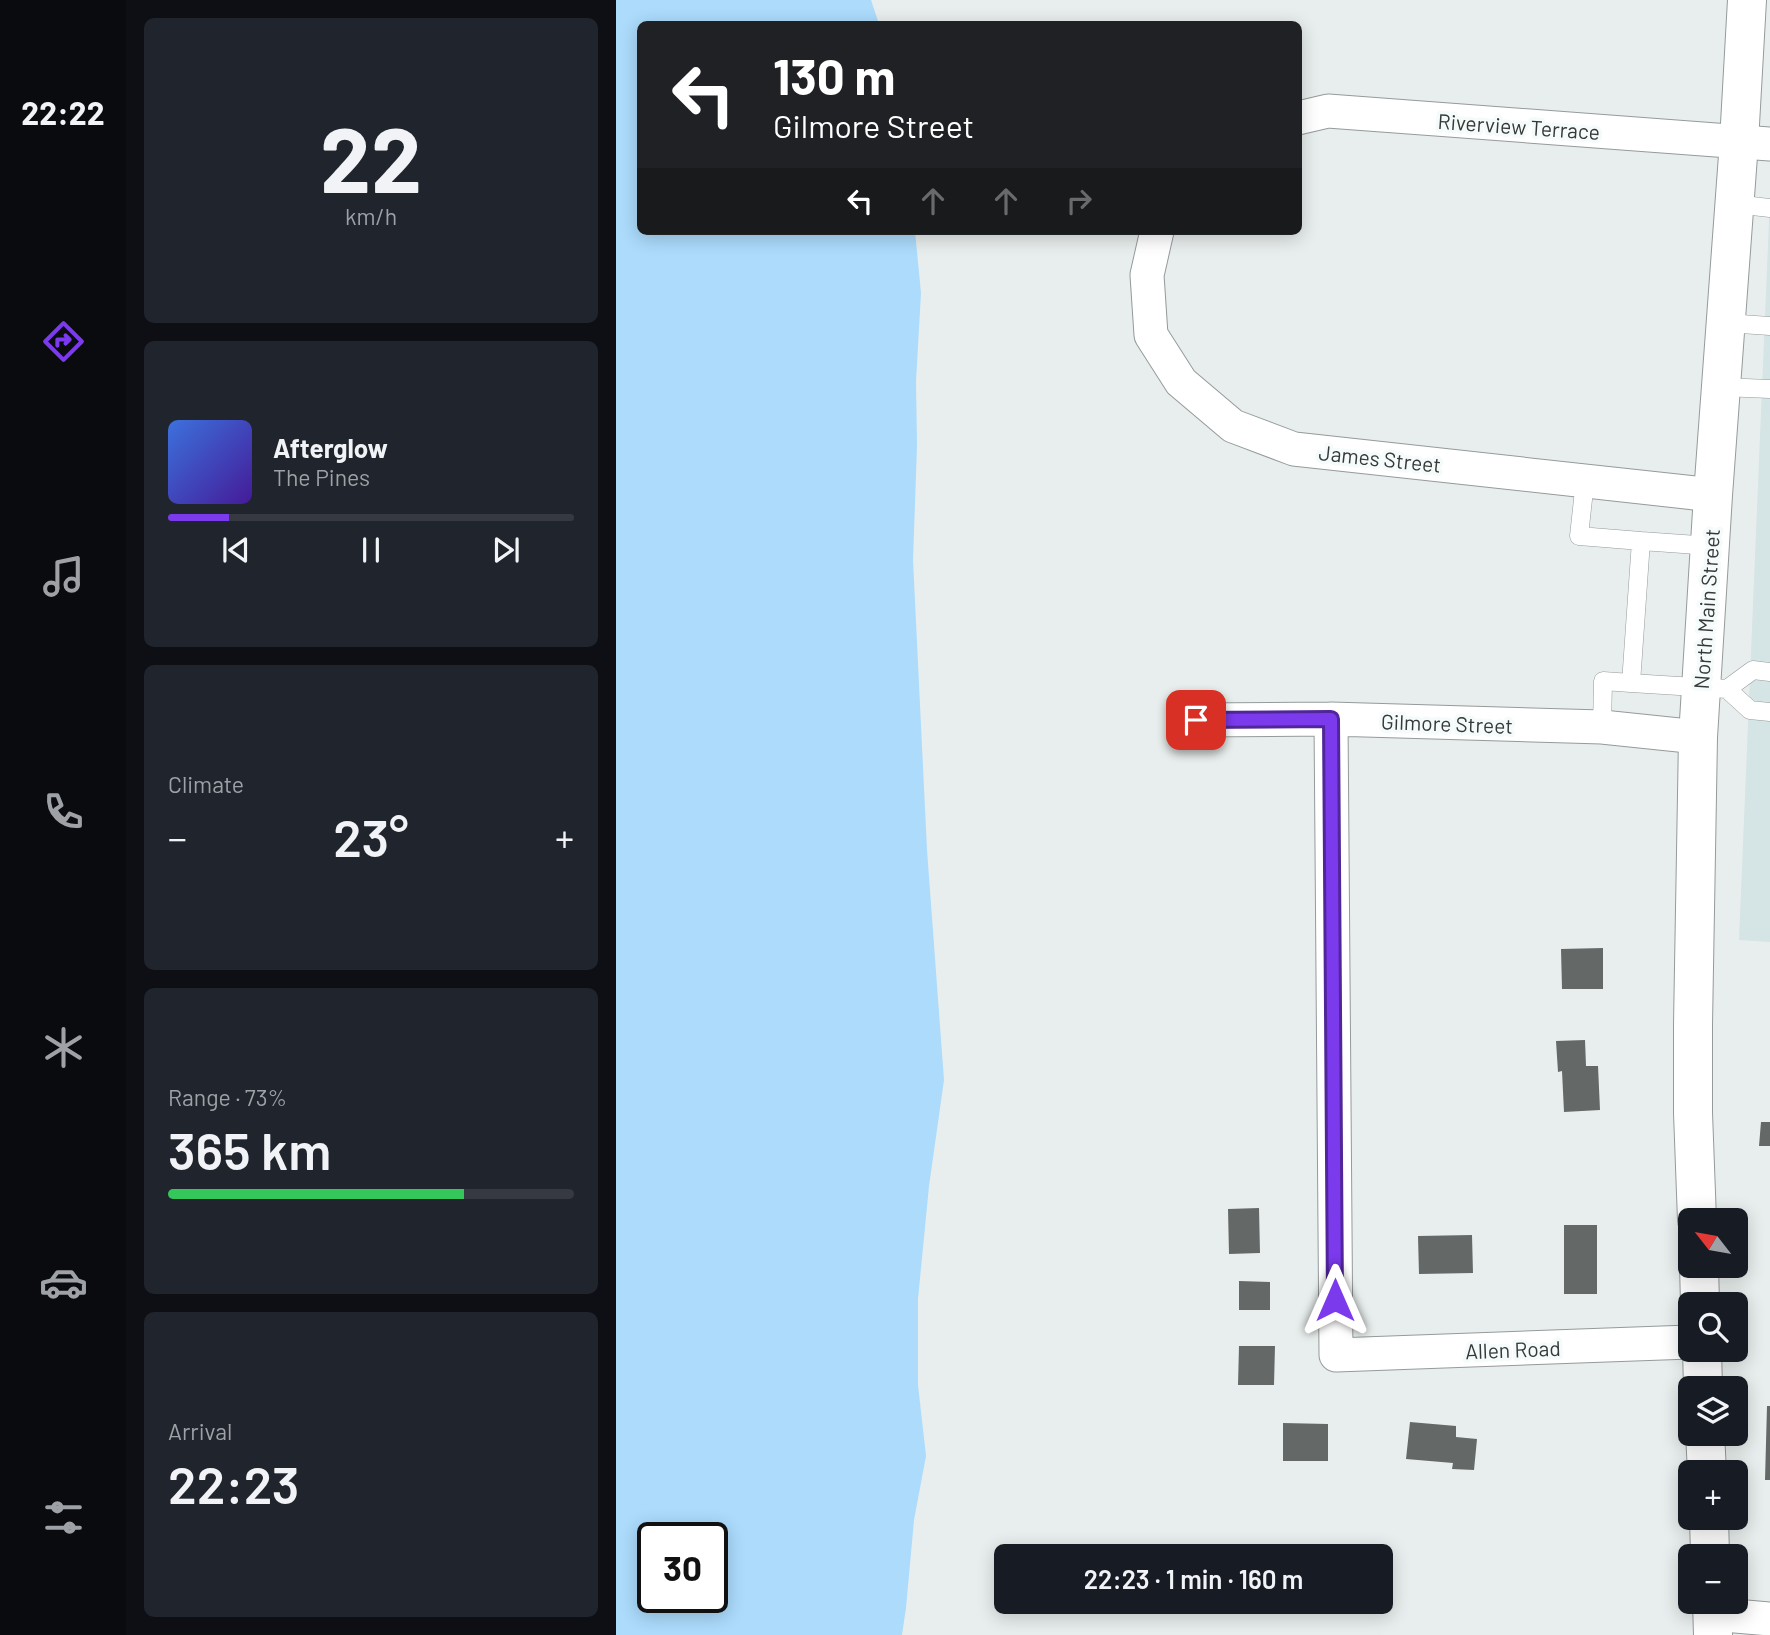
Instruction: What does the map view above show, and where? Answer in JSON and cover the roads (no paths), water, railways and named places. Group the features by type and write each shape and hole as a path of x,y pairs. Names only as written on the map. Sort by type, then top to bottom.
{"main road":[{"name":"North Main Street","path":"1697,1208 1693,1025 1698,737 1714,689 1711,546 1726,324 1752,206 1755,143 1747,0"}],"street":[{"name":"Riverview Terrace","path":"1302,117 1328,111 1755,143"},
{"name":"James Street","path":"1156,235 1147,275 1151,335 1181,382 1233,426 1294,449 1713,495"},
{"name":"Gilmore Street","path":"1196,720 1331,719 1602,727 1698,737"},
{"name":"Allen Road","path":"1331,719 1336,1355 1678,1342"},
{"path":"1712,1617 1770,1619"}],"lane":[{"path":"1726,324 1770,326"},
{"path":"1721,387 1770,389"},
{"path":"1585,481 1579,536 1711,546"},
{"path":"1631,682 1641,541"},
{"path":"1714,689 1753,670 1770,673"},
{"path":"1602,727 1603,681 1714,689 1750,710 1770,712"}],"water":[{"path":"616,0 871,0 878,21 637,21 637,235 915,235 921,293 916,381 913,560 927,850 944,1080 929,1186 918,1299 918,1385 926,1456 914,1520 902,1635 616,1635"}]}
